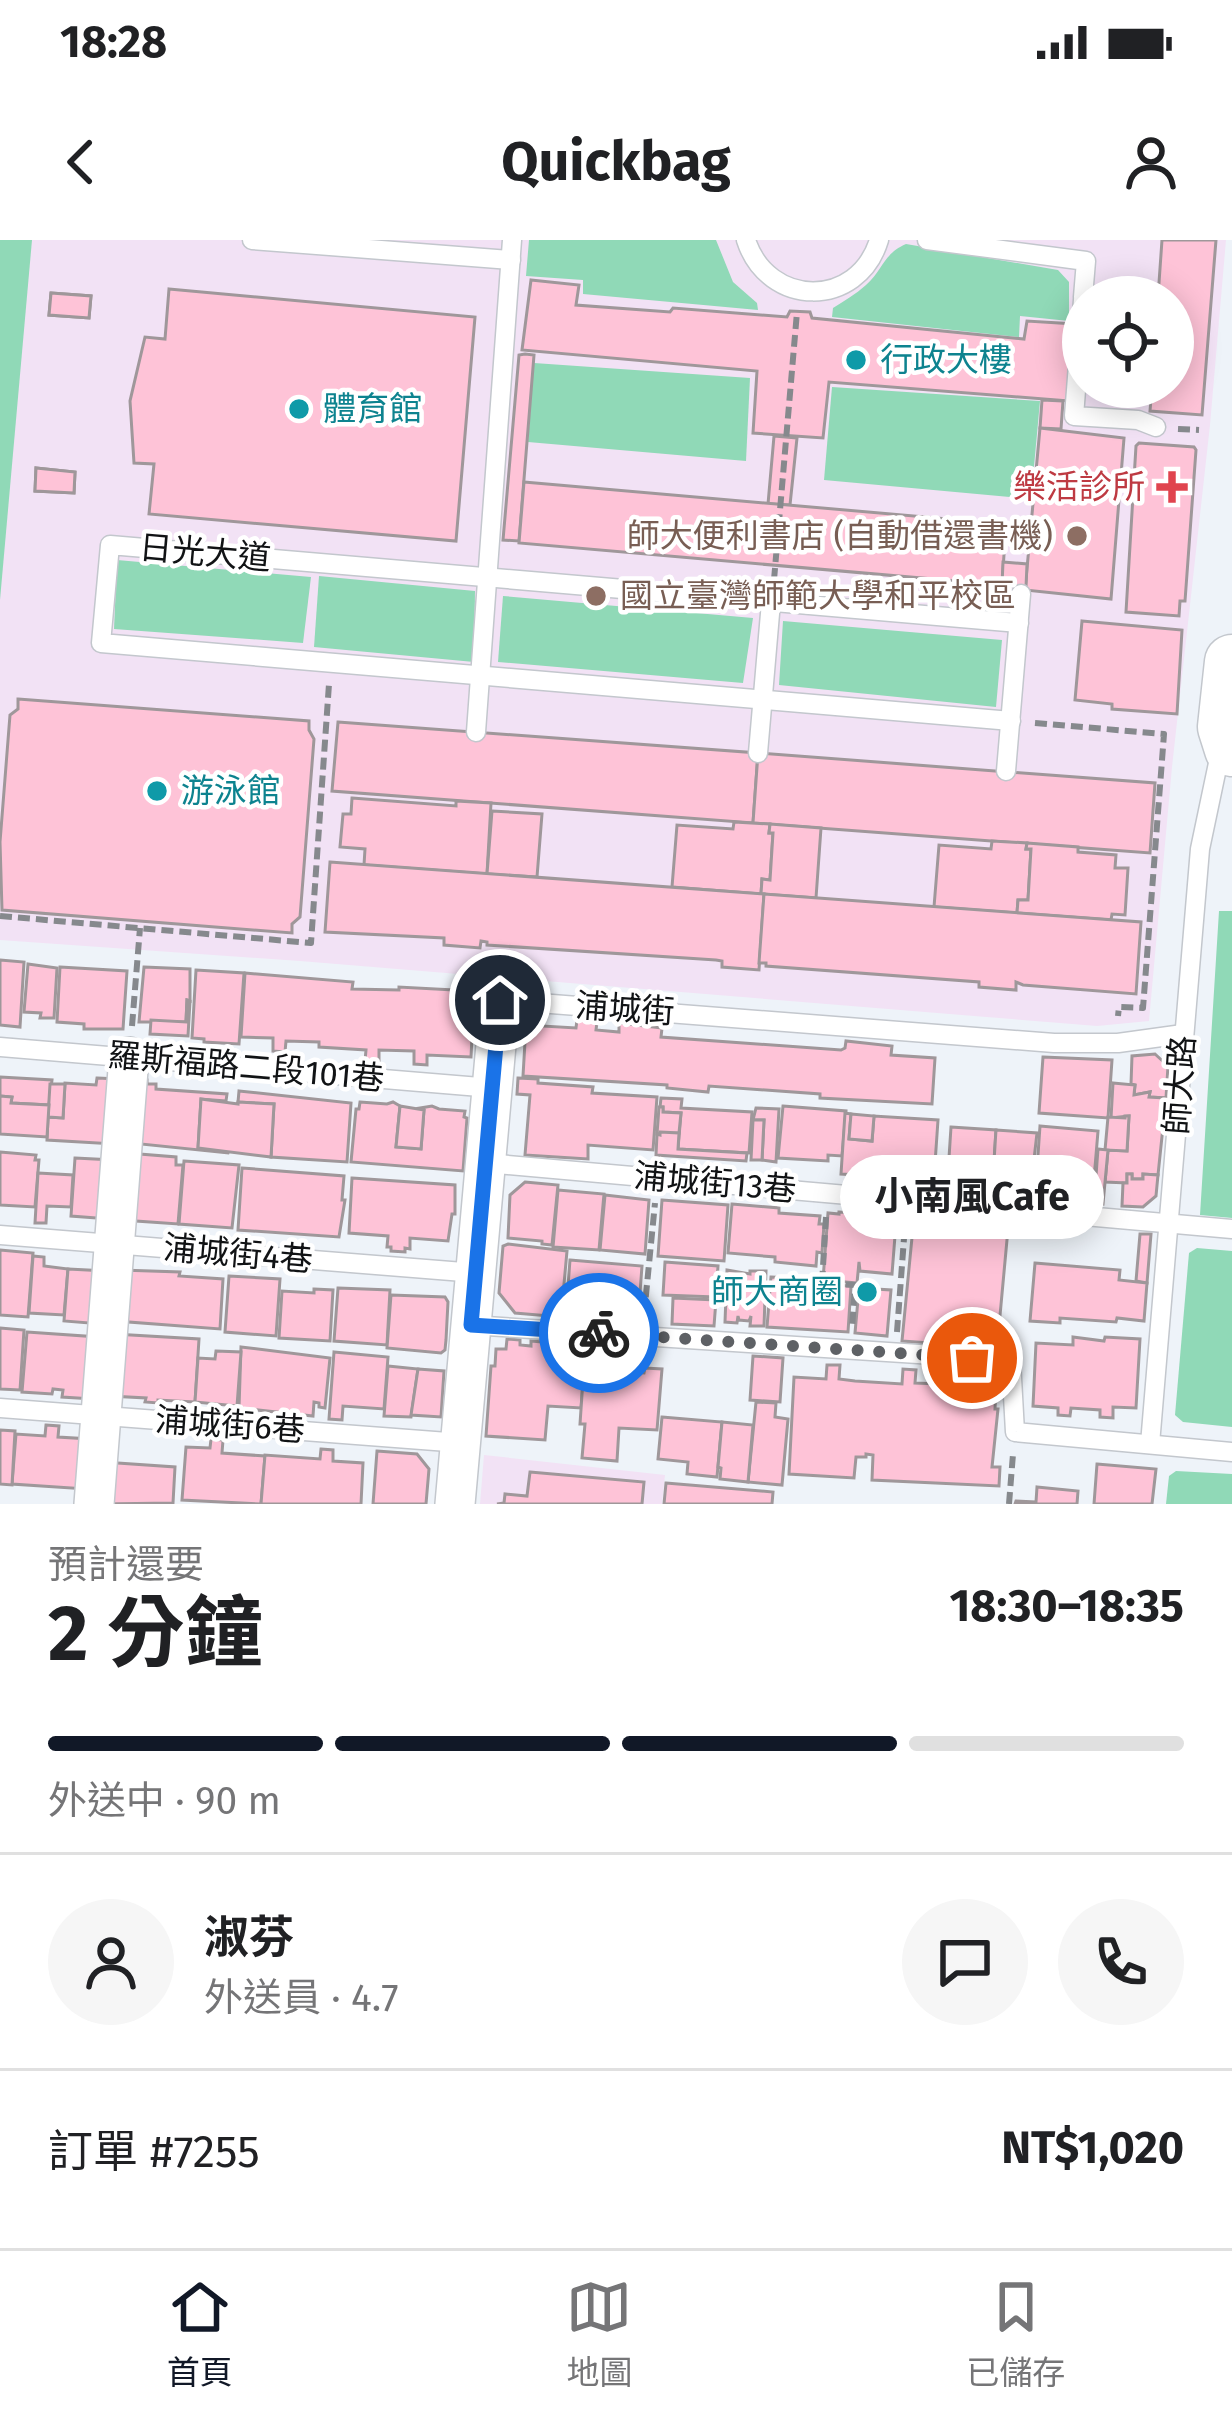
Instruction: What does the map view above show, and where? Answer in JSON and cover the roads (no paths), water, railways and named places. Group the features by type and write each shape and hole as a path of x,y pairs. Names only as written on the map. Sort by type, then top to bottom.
{"street":[{"name":"師大路","path":"1229,738 1232,662"},
{"name":"浦城街","path":"455,1504 500,1000"},
{"path":"94,1504 129,1058"}],"lane":[{"path":"252,240 511,250 476,732"},
{"path":"746,240 750,254 776,282 814,292 850,281 865,268 879,240"},
{"path":"927,240 1086,261 1085,276"},
{"path":"1075,408 1074,416 1138,420 1156,427"},
{"name":"日光大道","path":"1011,721 101,643 110,545 1019,623"},
{"path":"1006,771 1021,594"},
{"path":"758,753 771,602"},
{"name":"師大路","path":"1150,1444 1200,849 1229,738"},
{"name":"浦城街","path":"500,1000 1054,1043 1118,1043 1183,1034"},
{"name":"羅斯福路二段101巷","path":"0,1047 492,1088"},
{"name":"浦城街13巷","path":"486,1163 1232,1229"},
{"name":"浦城街4巷","path":"0,1235 476,1273"},
{"path":"471,1325 1011,1360 1015,1432 1232,1452"},
{"name":"浦城街6巷","path":"0,1408 460,1443"}],"place":[{"name":"行政大樓","path":"856,360"},
{"name":"體育館","path":"299,409"},
{"name":"樂活診所","path":"1172,487"},
{"name":"師大便利書店 (自動借還書機)","path":"1077,536"},
{"name":"國立臺灣師範大學和平校區","path":"596,596"},
{"name":"游泳館","path":"157,791"},
{"name":"師大商圈","path":"867,1292"},
{"name":"小南風Cafe","path":"972,1358"}]}
